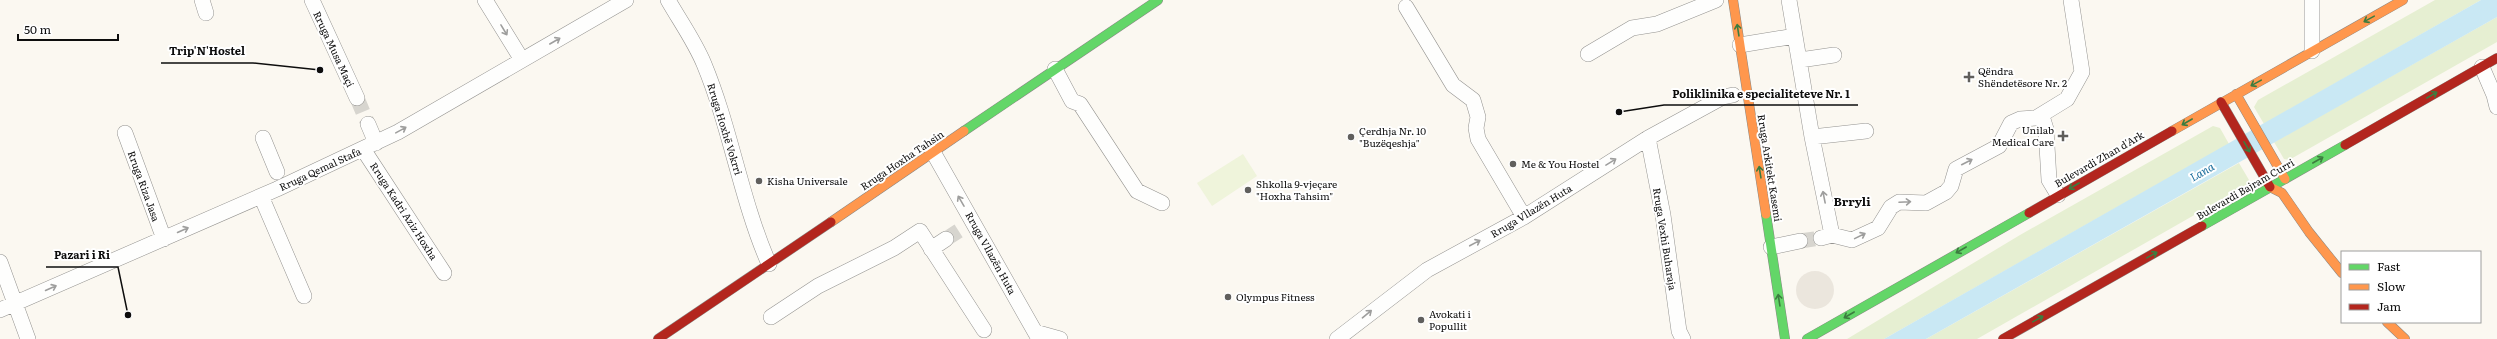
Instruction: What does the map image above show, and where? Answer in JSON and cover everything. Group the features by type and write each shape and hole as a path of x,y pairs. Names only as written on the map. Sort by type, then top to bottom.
{"main road":[{"name":"Rruga Hoxha Tahsin","path":"658,339 1158,0"},
{"name":"Rruga Arkitekt Kasemi","path":"1733,0 1785,339"},
{"name":"Bulevardi Zhan d'Ark","path":"1807,339 2221,102 2403,0"},
{"name":"Bulevardi Bajram Curri","path":"2003,339 2497,58"},
{"path":"2236,94 2285,179 2282,193"},
{"path":"2221,102 2270,187 2282,193 2313,237 2341,272"},
{"path":"2388,323 2405,339"}],"street":[{"name":"Rruga Musa Maçi","path":"312,0 357,98"},
{"path":"485,0 522,60"},
{"name":"Rruga Qemal Stafa","path":"0,310 262,196 281,179 370,146 398,132 626,0"},
{"name":"Rruga Hoxhë Vokrri","path":"668,0 704,63 726,128 749,210 769,264"},
{"path":"1791,0 1795,36 1812,137 1826,237 1852,240 1878,228 1891,206 1899,202 1926,202 1946,192 1951,186 1956,169 1999,146 2011,123 2020,119 2042,116 2067,100 2082,72 2071,0"},
{"path":"2312,0 2312,51"},
{"path":"1588,54 1632,28 1662,22 1718,3"},
{"path":"1406,7 1453,85 1473,100 1478,117 1476,128 1478,139 1524,217"},
{"path":"1740,44 1795,36"},
{"path":"1800,60 1834,55"},
{"path":"2482,67 2496,98"},
{"path":"1055,69 1072,101 1080,104 1137,191 1162,203"},
{"name":"Rruga Vllazën Huta","path":"1337,339 1427,270 1524,217 1648,138 1723,97 1733,95"},
{"path":"2042,116 2046,129 2049,180 2058,195"},
{"path":"368,124 370,146"},
{"path":"1812,137 1866,131"},
{"name":"Rruga Riza Jasa","path":"125,133 164,239"},
{"path":"264,138 281,179"},
{"name":"Rruga Vexhi Buharaja","path":"1648,138 1664,215 1679,331 1683,339"},
{"name":"Rruga Kadri Aziz Hoxha","path":"370,146 444,273"},
{"name":"Rruga Vllazën Huta","path":"933,152 968,224 1037,336 1060,339"},
{"path":"262,196 304,296"},
{"path":"771,317 818,286 894,248 920,231 984,330"},
{"path":"931,249 946,239"},
{"path":"1771,248 1800,241"},
{"path":"0,262 28,339"}],"green space":[{"path":"2435,0 2481,0 2264,124 2254,107 2258,100"},
{"path":"2497,17 2497,42 2289,160 2284,159 2274,142"},
{"path":"2213,126 2220,128 2229,144 1884,339 1847,339 2020,235"},
{"path":"1243,154 1257,176 1212,206 1197,183"},
{"path":"2239,163 2249,180 2247,185 1977,339 1926,339"}],"shaded area":[{"path":"1811,271 1819,271 1826,274 1831,279 1834,290 1831,301 1826,306 1819,309 1811,309 1804,306 1799,301 1796,294 1796,286 1799,279 1804,274"}],"water":[{"name":"Lana","path":"2481,0 2497,0 2497,17 1926,339 1884,339"}],"tunnel":[{"path":"357,98 368,124"},
{"path":"946,239 963,228"},
{"path":"1800,241 1821,238"}],"traffic: fast":[{"path":"964,131 1158,0"},
{"path":"2202,226 2345,145"},
{"path":"1807,339 2029,213"},
{"path":"1766,214 1785,339"}],"traffic: slow":[{"path":"1733,0 1766,214"},
{"path":"2172,131 2403,0"},
{"path":"2236,94 2285,179"},
{"path":"831,222 964,131"},
{"path":"2270,187 2282,193 2309,232 2341,272"},
{"path":"2388,323 2405,339"}],"traffic: jam":[{"path":"2345,145 2497,58"},
{"path":"2221,102 2270,187"},
{"path":"2029,213 2172,131"},
{"path":"658,339 831,222"},
{"path":"2003,339 2202,226"}],"place":[{"name":"Trip'N'Hostel","path":"320,70"},
{"name":"Qëndra Shëndetësore Nr. 2","path":"1969,77"},
{"name":"Poliklinika e specialiteteve Nr. 1","path":"1619,112"},
{"name":"Unilab Medical Care","path":"2063,136"},
{"name":"Çerdhja Nr. 10 \"Buzëqeshja\"","path":"1351,137"},
{"name":"Me & You Hostel","path":"1513,164"},
{"name":"Kisha Universale","path":"759,181"},
{"name":"Shkolla 9-vjeçare \"Hoxha Tahsim\"","path":"1248,190"},
{"name":"Olympus Fitness","path":"1228,297"},
{"name":"Pazari i Ri","path":"128,315"},
{"name":"Avokati i Popullit","path":"1421,320"}],"district":[{"name":"Brryli","path":"1852,202"}]}
